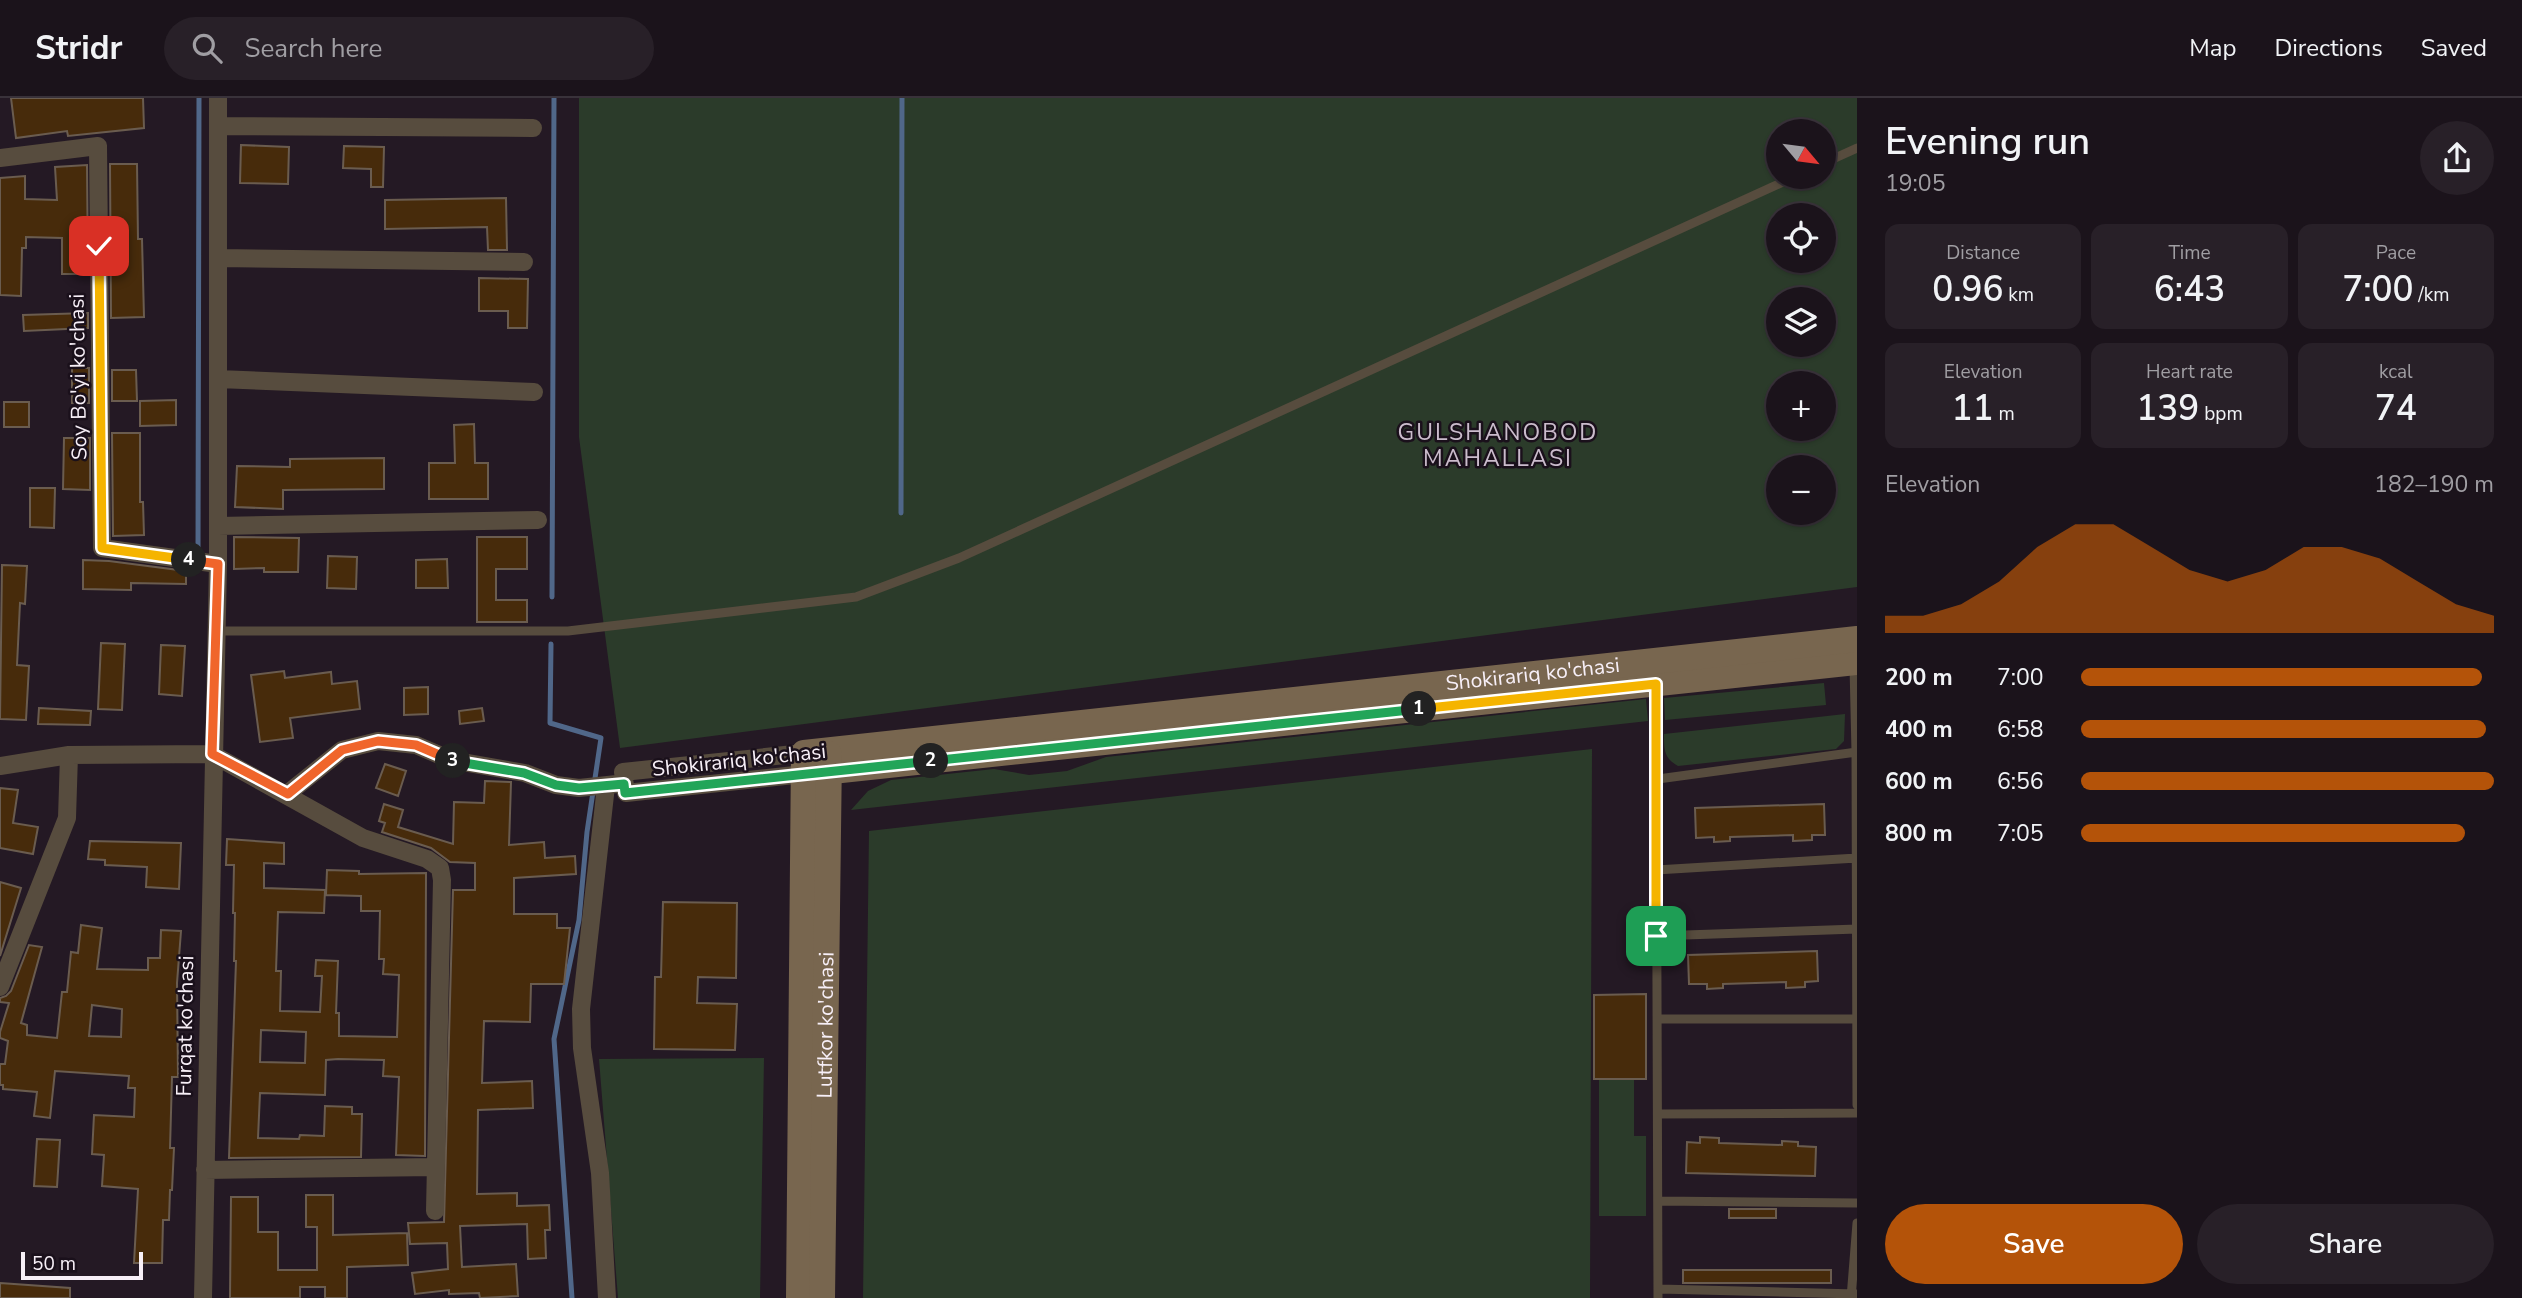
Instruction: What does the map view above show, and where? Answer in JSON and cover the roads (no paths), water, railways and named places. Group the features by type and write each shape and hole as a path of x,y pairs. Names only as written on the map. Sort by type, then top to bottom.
{"main road":[{"name":"Shokirariq ko'chasi","path":"816,762 1855,651"},
{"name":"Lutfkor ko'chasi","path":"799,1298 816,762"},
{"name":"Lutfkor ko'chasi","path":"816,762 821,1298"}],"street":[{"name":"Furqat ko'chasi","path":"203,1298 212,754 218,564 218,98"},
{"path":"218,126 533,128"},
{"name":"Soy Bo'yi ko'chasi","path":"0,158 98,146 102,548 218,564"},
{"path":"218,258 524,262"},
{"path":"218,379 534,392"},
{"path":"218,526 538,520"},
{"path":"288,794 342,750 378,741 416,745 450,760 524,773 556,785 579,788 606,786 581,1009 582,1048 600,1173 607,1298"},
{"path":"0,766 69,755 212,754 288,794 333,823 363,838 426,859 440,868 442,880 435,1211"},
{"path":"0,987 67,818 69,755"},
{"name":"Shokirariq ko'chasi","path":"606,786 624,784 623,772 816,762"},
{"path":"205,1170 436,1167"}],"lane":[{"path":"1836,158 1857,148"},
{"path":"216,631 568,631 856,597 959,558 1768,189"},
{"path":"1855,651 1857,1105"},
{"path":"1656,672 1658,1293 1853,1295 1857,1223"},
{"path":"1658,779 1857,752"},
{"path":"1656,870 1857,858"},
{"path":"1656,936 1857,929"},
{"path":"1657,1019 1856,1019"},
{"path":"1658,1114 1857,1113"},
{"path":"1659,1201 1857,1203"}],"waterway":[{"path":"198,552 199,98"},
{"path":"552,597 554,98"},
{"path":"901,513 902,98"},
{"path":"551,644 550,723 601,738 587,832 579,920 554,1039 572,1298"}],"district":[{"name":"GULSHANOBOD MAHALLASI","path":"1498,445"}]}
